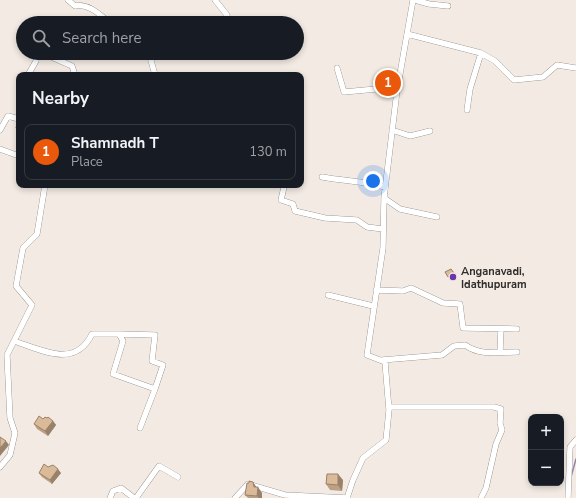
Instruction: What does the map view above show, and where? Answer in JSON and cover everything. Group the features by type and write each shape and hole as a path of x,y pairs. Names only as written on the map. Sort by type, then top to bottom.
{"street":[{"path":"68,0 75,6 81,4 88,6 101,16"},
{"path":"215,0 227,15"},
{"path":"235,498 248,484 285,495 348,498 353,480 364,458 386,440 389,407 385,362 367,355 383,248 385,186 398,87 414,0 429,4 448,6"},
{"path":"407,34 481,53 495,61 514,80 543,77 557,65 576,68"},
{"path":"467,110 470,89 481,53"},
{"path":"30,72 36,60"},
{"path":"58,60 72,66 74,72"},
{"path":"151,60 154,72"},
{"path":"337,68 344,92 398,87"},
{"path":"0,130 8,116 16,118"},
{"path":"392,130 410,136 430,131"},
{"path":"0,148 16,155"},
{"path":"322,177 351,182 367,182 385,186"},
{"path":"0,467 10,454 16,433 10,418 7,355 32,305 16,286 23,248 37,234 45,188"},
{"path":"284,188 281,200 293,204 295,211 325,218 357,220 367,227 383,229"},
{"path":"384,198 400,209 437,217"},
{"path":"376,290 402,291 411,288 443,303 460,304 463,328 517,329"},
{"path":"328,295 374,306"},
{"path":"500,352 501,329"},
{"path":"14,341 57,355 73,353 86,345 92,334 155,335 152,361 163,365 140,428"},
{"path":"119,334 123,341 114,374 155,389"},
{"path":"380,360 442,355 454,346 465,345 472,351 517,352"},
{"path":"389,407 494,407 501,409 500,423 502,430 496,444 486,488 481,498"},
{"path":"568,498 570,447 576,440"},
{"path":"110,498 114,491 121,488 135,498 159,466 178,477"}],"building":[{"path":"381,74 389,74 389,81 381,82"},
{"path":"451,269 454,273 448,277 445,272"},
{"path":"39,416 43,419 48,417 53,421 45,431 34,424"},
{"path":"0,437 6,441 0,448"},
{"path":"44,464 48,467 53,465 58,469 50,480 39,473"},
{"path":"327,474 338,474 338,485 326,484"},
{"path":"249,481 253,482 254,487 258,487 257,496 245,495 247,483 249,483"}],"waterway":[{"path":"571,477 576,459"}],"place":[{"name":"Shamnadh T","path":"388,83"},
{"name":"Anganavadi, Idathupuram","path":"453,277"}]}
